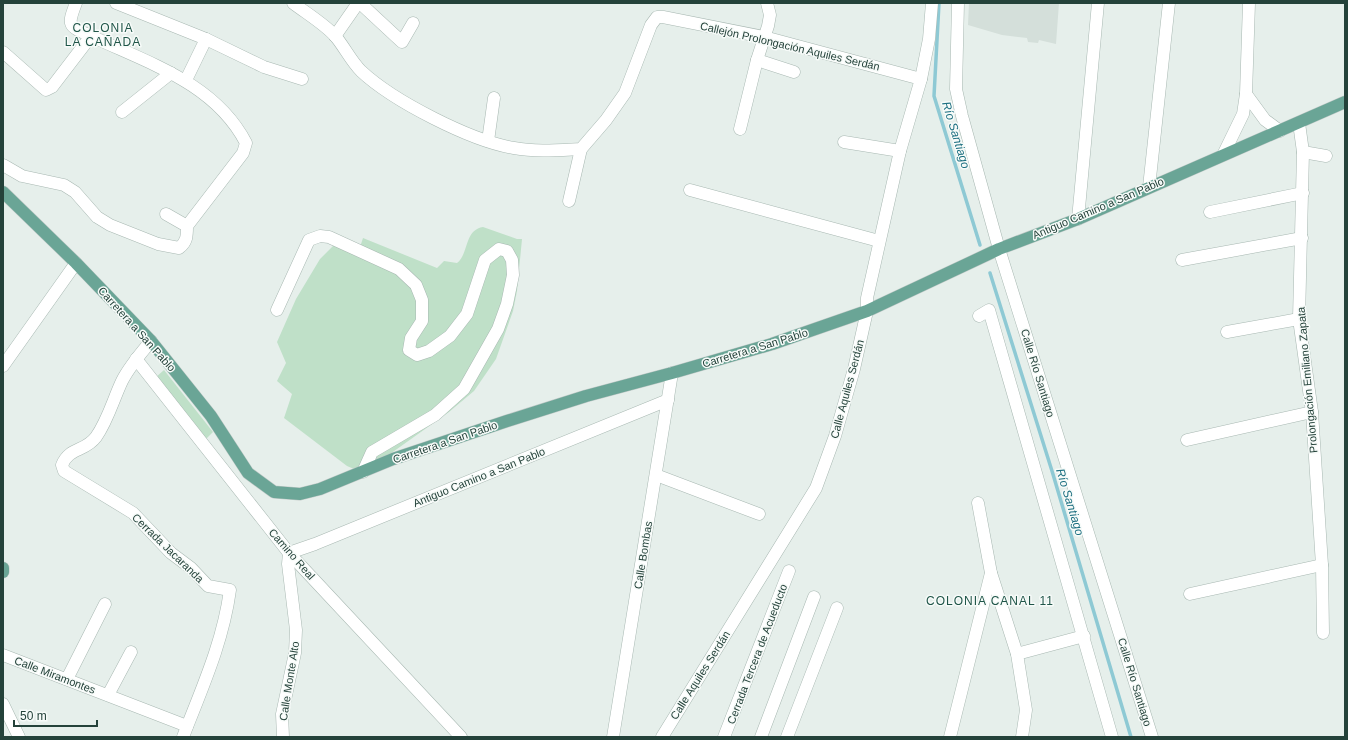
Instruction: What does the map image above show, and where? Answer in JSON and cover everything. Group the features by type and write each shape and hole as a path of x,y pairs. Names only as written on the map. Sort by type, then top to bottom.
{"main road":[{"name":"Antiguo Camino a San Pablo","path":"999,249 1078,219 1197,167 1224,153 1299,123 1345,102"},
{"name":"Carretera a San Pablo","path":"3,192 76,263 151,341 211,416 248,473 274,492 300,494 320,489 393,459 529,414 586,396 772,344 867,312 999,249"}],"street":[{"path":"3,165 22,176 64,185 76,192 97,217 110,225 158,244 179,248 184,244 187,237 187,226 243,153 246,143 232,121 205,93 186,80 73,28 70,25 70,21 76,3"},
{"path":"116,3 206,39 264,67 302,79"},
{"path":"293,3 335,36 346,54 361,71 382,88 426,115 488,141 514,148 536,150 581,149 569,201"},
{"path":"335,36 359,3 402,42 413,23"},
{"path":"740,129 770,14 767,3"},
{"name":"Calle Aquiles Serdán","path":"662,737 816,488 835,436 867,312 866,298 879,241 900,151 921,79 929,39 932,3"},
{"name":"Calle Río Santiago","path":"958,3 956,89 965,130 999,249 1152,737"},
{"path":"1078,219 1098,3"},
{"path":"1149,187 1169,3"},
{"path":"1224,153 1243,114 1246,94 1249,3"},
{"name":"Callejón Prolongación Aquiles Serdán","path":"581,149 606,120 625,94 651,25 657,17 664,17 764,37 921,79"},
{"path":"3,52 46,90 52,87 91,36"},
{"path":"186,80 206,39"},
{"path":"757,60 794,72"},
{"path":"122,112 171,73"},
{"path":"1246,94 1265,120 1280,131"},
{"path":"488,141 494,98"},
{"name":"Prolongación Emiliano Zapata","path":"1299,123 1303,152 1299,319 1312,412 1322,565 1323,633"},
{"path":"844,142 900,151"},
{"path":"1303,152 1326,156"},
{"path":"690,190 879,241"},
{"path":"1210,212 1303,193"},
{"path":"166,214 187,226"},
{"path":"277,310 309,240 320,236 329,237 399,269 416,285 422,300 422,321 411,338 409,350 417,355 429,351 450,336 467,314 485,260 499,249 507,252 512,260 513,275 507,304 498,328 464,389 435,415 372,452 363,472"},
{"path":"1182,260 1302,238"},
{"path":"3,366 76,263"},
{"path":"979,316 989,310 1112,737"},
{"path":"1227,332 1299,319"},
{"name":"Cerrada Jacaranda","path":"151,341 136,359 122,381 112,408 96,437 87,447 70,452 64,458 62,465 64,471 133,513 171,553 191,568 208,586 230,590 227,613 211,668 185,731"},
{"name":"Camino Real","path":"136,359 289,553 461,737"},
{"name":"Calle Bombas","path":"613,737 672,373"},
{"name":"Antiguo Camino a San Pablo","path":"289,553 316,544 668,400"},
{"path":"1187,440 1312,412"},
{"path":"656,475 759,514"},
{"path":"978,503 991,573 1017,654 1026,710 1022,737"},
{"name":"Calle Monte Alto","path":"282,737 282,714 296,645 296,630 288,564 289,553"},
{"path":"1190,594 1322,565"},
{"name":"Cerrada Tercera de Acueducto","path":"724,737 789,571"},
{"path":"950,737 991,573"},
{"path":"761,737 814,597"},
{"path":"67,680 105,604"},
{"path":"786,737 837,608"},
{"path":"1017,654 1084,636"},
{"name":"Calle Miramontes","path":"108,696 132,652"},
{"name":"Calle Miramontes","path":"3,655 108,696 185,731"},
{"path":"3,704 19,737"}],"shaded area":[{"path":"969,3 1059,3 1056,44 1039,40 1038,43 1028,42 1027,38 1002,35 968,25"}],"green space":[{"path":"483,227 517,239 522,239 517,291 513,311 496,359 474,391 449,412 390,454 354,469 347,466 284,418 292,394 277,381 286,363 277,342 296,299 320,259 337,242 359,250 363,238 437,268 444,261 457,263 461,259 470,237 477,229"},
{"path":"164,370 213,432 204,441 155,378"}],"waterway":[{"name":"Río Santiago","path":"939,3 934,96 980,245"},
{"name":"Río Santiago","path":"990,273 1052,471 1131,737"}],"district":[{"name":"COLONIA LA CAÑADA","path":"103,35"},
{"name":"COLONIA CANAL 11","path":"990,601"}]}
